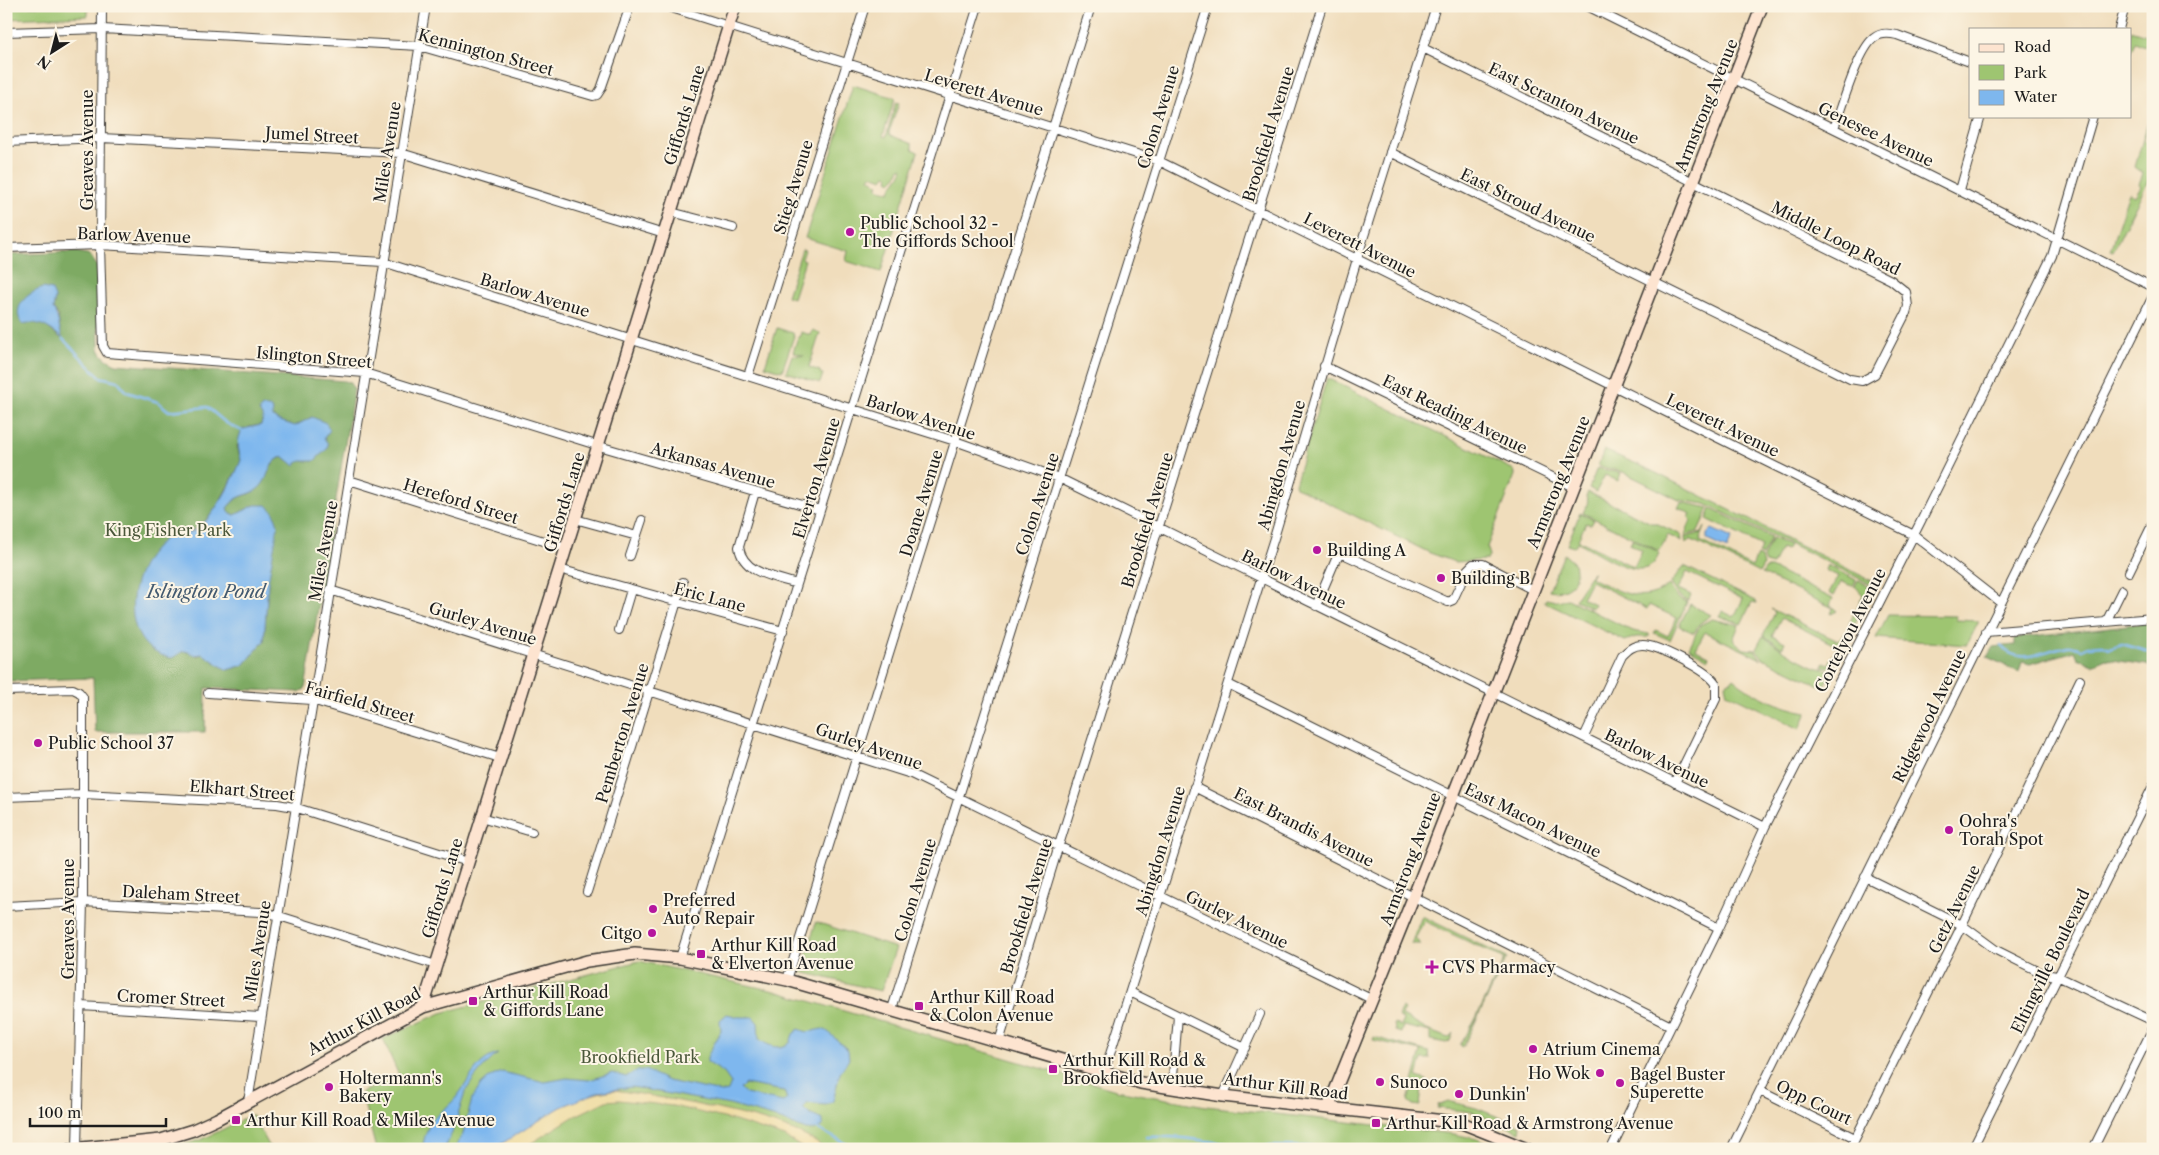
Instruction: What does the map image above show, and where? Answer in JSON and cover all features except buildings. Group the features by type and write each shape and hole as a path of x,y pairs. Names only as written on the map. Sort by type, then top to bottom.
{"street":[{"name":"Greaves Avenue","path":"102,6 100,245 103,346 107,353"},
{"name":"Miles Avenue","path":"248,1102 276,914 426,6"},
{"name":"Kennington Street","path":"6,32 102,29 419,46 588,95 597,95 602,89 630,6"},
{"name":"Leverett Avenue","path":"665,6 1159,161 1914,535 2001,603"},
{"name":"Giffords Lane","path":"423,1006 735,6"},
{"name":"Stieg Avenue","path":"748,376 865,6"},
{"name":"Elverton Avenue","path":"680,958 978,6"},
{"name":"Doane Avenue","path":"787,980 1091,6"},
{"name":"Colon Avenue","path":"892,1009 1208,6"},
{"name":"Brookfield Avenue","path":"999,1042 1322,6"},
{"name":"Abingdon Avenue","path":"1104,1073 1261,579 1324,366 1436,6"},
{"name":"Genesee Avenue","path":"1587,6 2153,287"},
{"name":"Armstrong Avenue","path":"1328,1108 1413,898 1762,6"},
{"path":"2119,28 2125,6"},
{"path":"1834,128 1863,51 1876,36 1889,33 1969,62"},
{"name":"East Scranton Avenue","path":"1423,48 1693,182"},
{"path":"1960,190 1980,118"},
{"name":"Cortelyou Avenue","path":"1611,1149 1719,928 1765,827 1914,535 2052,256 2092,118"},
{"name":"Jumel Street","path":"6,142 102,138 401,153 664,234"},
{"name":"East Stroud Avenue","path":"1390,152 1654,283"},
{"name":"Middle Loop Road","path":"1654,283 1856,381 1868,379 1875,374 1906,313 1908,298 1906,292 1898,283 1693,182"},
{"path":"671,212 733,228"},
{"name":"Barlow Avenue","path":"6,248 100,245 383,262 955,441 1059,478 1765,827"},
{"name":"Ridgewood Avenue","path":"1731,1149 2153,296"},
{"name":"Islington Street","path":"107,353 365,374 598,445"},
{"name":"East Reading Avenue","path":"1324,366 1573,488"},
{"name":"Arkansas Avenue","path":"598,445 820,510"},
{"name":"Hereford Street","path":"349,480 566,548"},
{"path":"755,492 739,547 740,555 745,562 760,573 797,584"},
{"path":"575,519 636,536"},
{"path":"630,556 642,520"},
{"path":"2129,572 2153,523"},
{"path":"1316,606 1340,554 1346,554 1448,602 1453,600 1467,570 1473,564 1484,564 1533,590"},
{"name":"Eric Lane","path":"559,570 782,631"},
{"name":"Pemberton Avenue","path":"587,892 683,582"},
{"name":"Gurley Avenue","path":"330,590 857,755 911,774 959,795 1371,999"},
{"path":"619,630 631,590"},
{"path":"2106,622 2122,590"},
{"path":"1986,632 2153,618"},
{"path":"1584,737 1622,656 1634,646 1649,645 1703,671 1716,684 1716,699 1675,783"},
{"name":"Getz Avenue","path":"1850,1149 1962,925 2080,680"},
{"name":"East Macon Avenue","path":"1228,684 1719,928"},
{"name":"Greaves Avenue","path":"6,691 73,689 83,697 83,902 77,1148"},
{"name":"Fairfield Street","path":"208,693 312,700 500,758"},
{"name":"Eltingville Boulevard","path":"1972,1149 2153,786"},
{"name":"East Brandis Avenue","path":"1194,787 1671,1026"},
{"name":"Elkhart Street","path":"6,797 82,794 277,804 294,807 468,862"},
{"path":"482,817 532,832"},
{"path":"1865,877 1962,925 1996,950 2044,974 2058,976 2153,1021"},
{"name":"Daleham Street","path":"6,906 83,902 276,914 436,965"},
{"name":"Arthur Kill Road","path":"72,1149 173,1137 217,1120 423,1006 611,956 634,954 680,958 787,980 892,1009 1104,1073 1172,1088 1223,1096 1462,1122 1528,1149"},
{"path":"1130,992 1245,1048"},
{"name":"Cromer Street","path":"81,1006 260,1017"},
{"path":"1223,1096 1260,1014"},
{"path":"1172,1088 1178,1016"},
{"path":"2093,1149 2153,1028"},
{"name":"Opp Court","path":"1760,1091 1855,1138"}],"green space":[{"path":"6,6 88,6 88,16 6,19"},
{"path":"2132,31 2153,37 2153,49 2135,42 2132,49"},
{"path":"853,85 895,98 883,136 886,137 896,102 899,103 889,132 890,135 912,144 912,149 918,152 881,272 846,261 848,251 805,238","holes":["900,168 903,168 901,175 890,192 877,188 879,185 869,178 871,175 883,179 886,175 889,176 888,180 891,182 897,176"]},
{"path":"2153,104 2153,112 2144,141 2153,146 2153,171 2113,251 2110,250 2129,193 2135,196 2141,186 2139,184 2143,173 2135,167"},
{"path":"802,249 805,250 802,259 805,260 793,298 787,296"},
{"name":"King Fisher Park","path":"77,252 90,255 97,266 99,349 104,357 116,364 345,381 349,382 354,389 305,689 299,692 206,688 205,732 95,732 93,678 6,681 6,255","holes":["55,297 53,309 58,315 61,338 43,324 32,322","272,416 277,420 295,426 312,417 326,433 324,438 328,444 327,448 314,461 288,460 283,456 278,459 256,490 239,497 227,508 229,512 235,515 255,505 268,583 264,641 244,665 227,670 203,654 198,656 182,650 166,538 194,529 211,514 238,468 241,460 237,446 249,427 261,425 263,418"]},
{"path":"777,328 793,333 794,336 782,371 765,366"},
{"path":"813,330 820,333 809,367 823,374 820,383 786,372 792,355 804,356 793,352 801,332 811,335"},
{"path":"1327,378 1514,470 1515,475 1487,547 1490,555 1487,560 1455,562 1430,553 1296,487 1295,484"},
{"path":"1604,450 1644,467 1876,583 1874,586 1795,546 1705,504 1679,500 1623,472 1598,466"},
{"path":"1597,468 1621,473 1618,481 1605,475 1596,492 1589,488"},
{"path":"1588,492 1651,523 1656,523 1681,535 1682,542 1668,535 1659,551 1583,513 1588,502 1586,497"},
{"path":"1681,502 1709,508 1698,532 1685,535 1691,520 1689,517 1691,514 1678,508"},
{"path":"1711,509 1771,537 1762,556 1758,554 1762,546 1707,519"},
{"path":"1580,513 1594,520 1591,525 1586,523 1578,540 1634,567 1642,550 1630,544 1632,539 1659,552 1654,563 1645,568 1635,569 1610,560 1578,542 1574,547 1567,545"},
{"path":"1705,527 1700,541 1752,567 1757,556 1761,558 1763,566 1759,573 1690,539 1686,544 1685,537 1702,533"},
{"path":"1772,538 1789,545 1786,550 1781,548 1773,565 1765,563 1763,558"},
{"path":"1564,554 1575,564 1576,576 1574,581 1571,585 1561,590 1549,590"},
{"path":"1827,565 1856,580 1853,586 1841,582 1834,596 1829,593 1838,576 1825,570"},
{"path":"1684,566 1756,601 1756,603 1752,602 1741,624 1719,616 1722,611 1734,617 1743,599 1687,572 1678,589 1691,595 1688,601 1679,596 1671,583"},
{"path":"1766,568 1771,568 1833,599 1830,605 1837,611 1831,614 1833,608 1762,574"},
{"path":"1593,571 1591,578 1611,588 1630,594 1649,595 1669,585 1678,598 1687,602 1670,640 1654,633 1656,630 1668,636 1677,618 1649,605 1647,609 1591,581 1582,598 1594,604 1592,608 1575,600"},
{"path":"1858,580 1873,588 1853,628 1849,624 1863,595 1855,586"},
{"path":"1546,599 1556,601 1568,599 1633,631 1649,634 1649,637 1636,637 1625,641 1544,602"},
{"path":"1690,604 1711,615 1699,624 1694,633 1679,626"},
{"path":"1771,609 1838,641 1842,635 1843,639 1843,634 1849,637 1833,667 1822,667 1824,662 1829,664 1837,646 1781,618 1772,636 1785,642 1782,648 1763,635 1775,613"},
{"path":"1888,615 1956,616 1956,620 1979,621 1967,645 1876,638"},
{"path":"1712,619 1739,625 1733,640 1744,649 1755,650 1761,659 1705,632 1696,649 1709,656 1708,659 1689,648 1700,625"},
{"path":"2153,622 2153,666 2106,659 2092,665 2078,658 2075,651 2030,664 2022,662 2019,672 1987,657 1993,647 2015,645 2015,638"},
{"path":"1763,636 1806,663 1815,667 1832,670 1823,687 1763,658 1756,649"},
{"path":"1733,678 1749,690 1768,700 1807,712 1800,729 1727,693 1725,684"},
{"path":"1422,916 1507,958 1463,1047 1460,1045 1474,1022 1505,959 1424,921 1415,939 1421,944 1411,944"},
{"path":"816,922 896,948 881,991 801,972"},
{"name":"Brookfield Park","path":"639,961 775,991 1116,1090 1206,1106 1454,1134 1477,1139 1498,1149 376,1149 361,1092 400,1078 383,1039 441,1013"},
{"path":"1402,1008 1404,1010 1401,1015 1427,1030 1448,1038 1453,1033 1450,1041 1446,1043 1430,1040 1430,1032 1403,1026 1401,1033 1395,1031 1394,1023 1401,1026 1404,1020 1398,1016"},
{"path":"1374,1037 1429,1052 1430,1059 1422,1059 1417,1077 1427,1080 1422,1088 1420,1106 1413,1105 1408,1101 1421,1051 1373,1040"},
{"path":"1448,1101 1476,1108 1521,1126 1520,1132 1472,1112 1437,1108 1438,1105"},
{"path":"252,1115 271,1149 168,1149 201,1140"}],"sand":[{"path":"615,1090 693,1104 758,1119 809,1138 824,1149 804,1149 785,1137 732,1120 673,1106 619,1100 606,1101 573,1117 522,1149 493,1149 551,1112 582,1098"}],"water":[{"path":"43,288 52,290 55,297 53,309 57,316 63,339 54,331 39,324 22,324 19,318 20,306 26,297"},
{"name":"Islington Pond","path":"262,407 269,407 273,410 272,416 277,420 295,426 312,417 326,423 330,430 324,438 328,444 327,449 314,461 301,461 294,465 283,456 277,459 260,487 252,493 236,499 227,508 229,512 235,515 255,505 267,505 274,513 278,525 268,583 264,641 244,665 227,670 203,654 194,655 185,651 172,658 155,652 143,642 136,628 133,612 133,595 138,578 145,562 163,540 170,536 188,533 197,529 213,512 229,486 241,460 238,444 239,437 243,429 261,425 263,418 259,411"},
{"path":"1712,529 1732,538 1727,549 1707,540 1707,534"},
{"path":"727,1014 739,1017 753,1017 758,1023 759,1039 774,1047 790,1043 793,1034 799,1029 807,1032 822,1029 827,1031 848,1050 849,1059 840,1073 833,1101 826,1105 808,1103 803,1108 809,1114 823,1120 823,1126 814,1130 806,1130 773,1117 730,1105 632,1087 598,1092 561,1107 493,1149 455,1149 463,1134 472,1099 481,1085 490,1077 502,1072 545,1082 567,1078 589,1080 612,1073 626,1077 638,1070 645,1070 668,1081 722,1092 728,1091 731,1083 724,1073 707,1062 707,1057 721,1031 720,1020","holes":["745,1084 784,1091 787,1099 783,1102 746,1094 740,1089"]},
{"path":"498,1054 478,1073 467,1090 445,1147 427,1149 423,1145 432,1120 458,1095 479,1065"}],"waterway":[{"path":"63,339 100,377 118,381 127,392 158,402 169,411 207,407 226,423 242,431"},
{"path":"2001,646 2017,656 2033,655 2068,646 2083,649 2088,646 2103,645 2109,648 2122,644 2153,653"},
{"path":"816,1128 856,1149"},
{"path":"1147,1137 1172,1137 1256,1146 1337,1149"}],"place":[{"name":"Public School 32 - The Giffords School","path":"850,232"},
{"name":"Building A","path":"1317,550"},
{"name":"Building B","path":"1441,578"},
{"name":"Public School 37","path":"38,743"},
{"name":"Oohra's Torah Spot","path":"1949,830"},
{"name":"Preferred Auto Repair","path":"653,909"},
{"name":"Citgo","path":"652,933"},
{"name":"Arthur Kill Road & Elverton Avenue","path":"701,954"},
{"name":"CVS Pharmacy","path":"1432,967"},
{"name":"Arthur Kill Road & Giffords Lane","path":"473,1001"},
{"name":"Arthur Kill Road & Colon Avenue","path":"919,1006"},
{"name":"Atrium Cinema","path":"1533,1049"},
{"name":"Arthur Kill Road & Brookfield Avenue","path":"1053,1069"},
{"name":"Ho Wok","path":"1600,1073"},
{"name":"Sunoco","path":"1380,1082"},
{"name":"Bagel Buster Superette","path":"1620,1083"},
{"name":"Holtermann's Bakery","path":"329,1087"},
{"name":"Dunkin'","path":"1459,1094"},
{"name":"Arthur Kill Road & Miles Avenue","path":"236,1120"},
{"name":"Arthur Kill Road & Armstrong Avenue","path":"1376,1123"}]}
